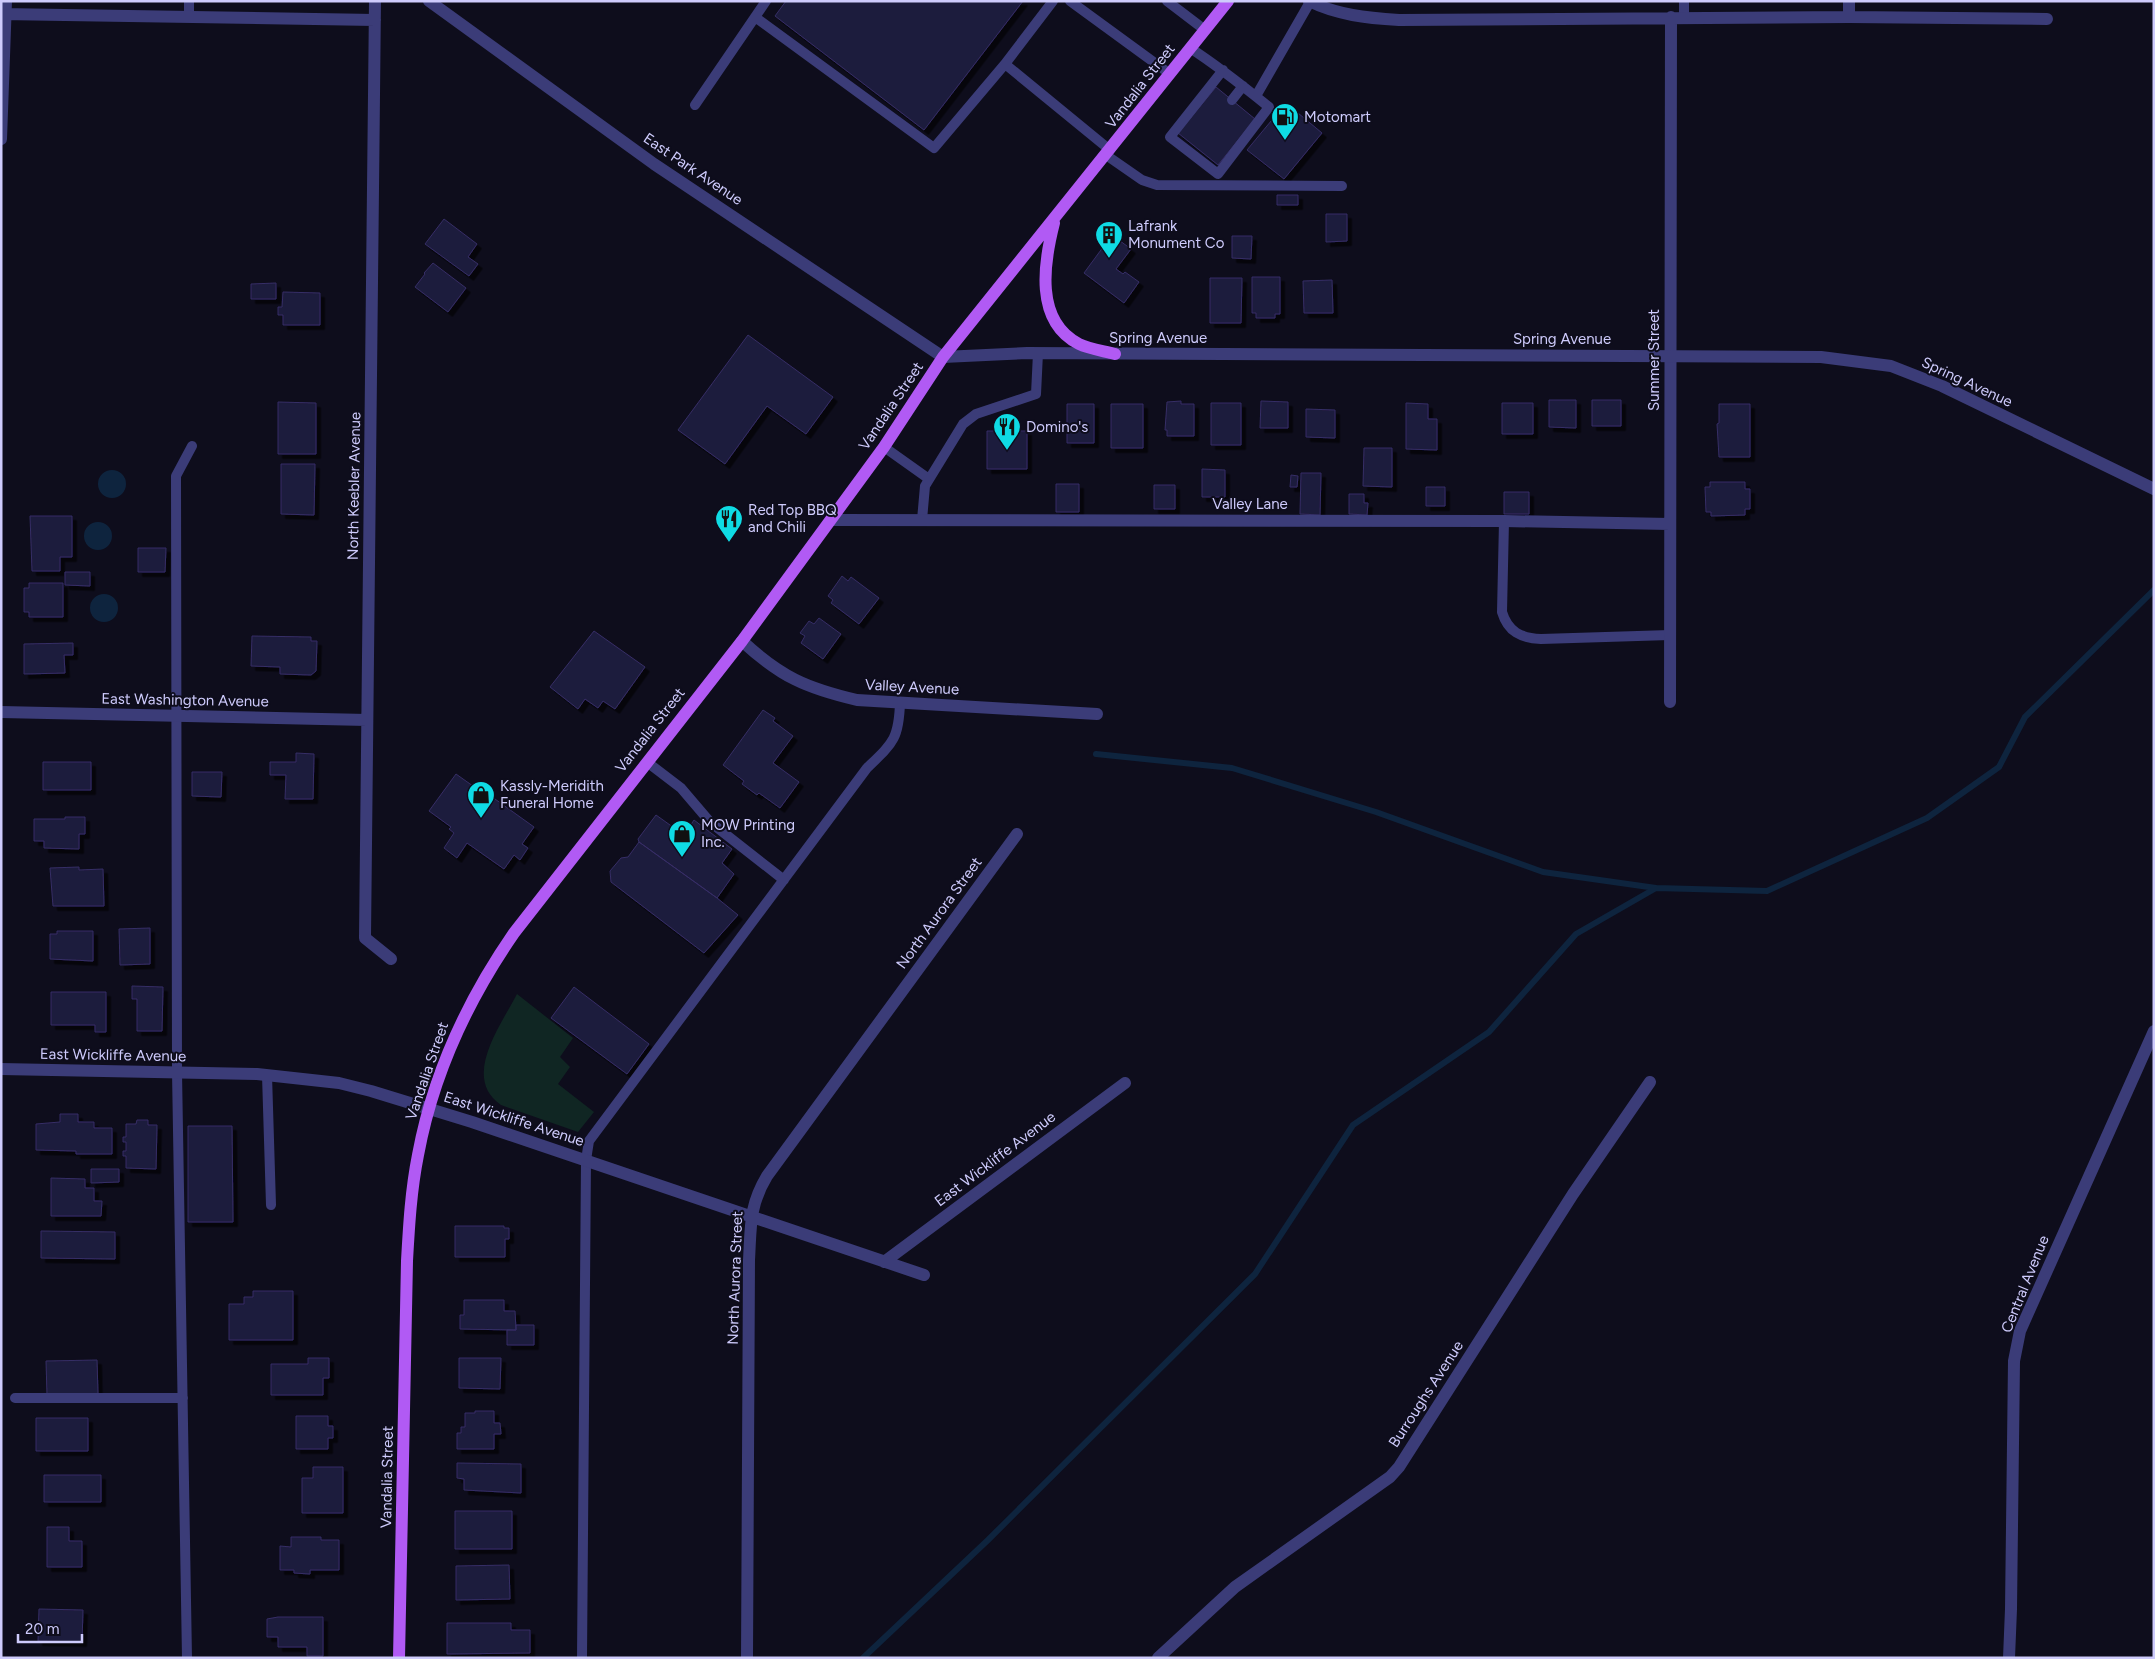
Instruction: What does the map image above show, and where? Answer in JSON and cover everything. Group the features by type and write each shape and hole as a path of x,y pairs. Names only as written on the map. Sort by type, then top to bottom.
{"main road":[{"name":"Vandalia Street","path":"399,1658 407,1261 413,1186 429,1108 452,1041 472,999 496,958 548,888 742,641 831,520 884,447 943,356 1108,153 1228,1"},
{"path":"1054,220 1046,256 1046,294 1048,306 1055,323 1065,334 1079,344 1115,354"}],"street":[{"name":"North Keebler Avenue","path":"375,1 364,938 391,959"},
{"name":"East Park Avenue","path":"429,1 654,164 943,356"},
{"path":"1849,1 1849,17"},
{"path":"1309,2 1336,12 1379,19 1849,17 2047,19"},
{"path":"1,139 4,10 375,20"},
{"name":"Summer Street","path":"1670,702 1671,18"},
{"name":"Spring Avenue","path":"943,356 1038,353 1821,357 1891,366 1942,386 2154,489"},
{"name":"Valley Lane","path":"831,520 1504,521 1670,524"},
{"name":"Valley Avenue","path":"742,641 764,661 789,677 820,691 858,700 1097,714"},
{"name":"East Washington Avenue","path":"1,712 367,720"},
{"name":"North Aurora Street","path":"747,1658 749,1260 751,1217 756,1193 1017,834"},
{"name":"Central Avenue","path":"2009,1658 2014,1361 2020,1331 2154,1031"},
{"name":"East Wickliffe Avenue","path":"1,1069 267,1075 339,1084 429,1108 924,1276"},
{"name":"Burroughs Avenue","path":"1158,1658 1235,1587 1390,1477 1398,1468 1573,1194 1650,1082"},
{"name":"East Wickliffe Avenue","path":"884,1262 1125,1083"}],"lane":[{"path":"189,16 190,1"},
{"path":"696,105 766,1"},
{"path":"755,17 934,148 1006,64 1053,1"},
{"path":"1070,1 1170,74"},
{"path":"1167,1 1205,30"},
{"path":"1684,1 1684,18"},
{"path":"1256,96 1309,2"},
{"path":"1190,48 1223,70 1269,107 1208,186"},
{"path":"1006,64 1108,153 1149,183 1208,186 1342,186"},
{"path":"1218,174 1193,150 1170,137 1223,70"},
{"path":"1232,100 1243,86"},
{"path":"922,520 923,495 929,479 963,424 968,419 992,408 1036,394 1038,353"},
{"path":"187,1658 177,1072 176,476 192,446"},
{"path":"884,447 929,479"},
{"path":"1504,521 1502,612 1505,621 1515,632 1530,638 1542,639 1670,635"},
{"path":"582,1658 586,1160 589,1141 867,768 892,744 899,720 900,702"},
{"path":"646,762 681,788 710,822 784,880"},
{"path":"267,1075 271,1205"},
{"path":"15,1398 183,1398"}],"green space":[{"path":"517,994 573,1038 560,1057 570,1067 558,1084 594,1112 578,1132 501,1105 490,1094 484,1081 484,1066 488,1051"}],"water":[{"path":"112,470 122,474 126,484 122,494 112,498 102,494 98,484 102,474"},
{"path":"98,522 108,526 112,536 108,546 98,550 88,546 84,536 88,526"},
{"path":"104,594 114,598 118,608 114,618 104,622 94,618 90,608 94,598"}],"building":[{"path":"786,1 1023,1 924,130 775,16"},
{"path":"1216,87 1255,119 1218,165 1178,133"},
{"name":"Motomart","path":"1286,103 1322,133 1284,179 1247,150"},
{"path":"1277,195 1298,195 1298,205 1277,205"},
{"path":"1326,214 1347,214 1347,241 1326,242"},
{"path":"444,219 477,244 468,257 478,264 469,276 425,244"},
{"name":"Lafrank Monument Co","path":"1112,235 1131,249 1116,269 1123,274 1125,272 1139,282 1124,303 1084,273"},
{"path":"1232,236 1252,236 1251,259 1232,258"},
{"path":"433,263 466,288 448,312 415,287"},
{"path":"1252,277 1280,277 1280,314 1275,314 1275,318 1256,318 1256,313 1252,313"},
{"path":"1210,278 1242,278 1241,323 1210,323"},
{"path":"1332,280 1333,313 1304,313 1303,281"},
{"path":"276,283 276,299 251,299 251,284"},
{"path":"283,292 320,293 320,325 283,325 283,315 278,315 278,307 282,307"},
{"path":"748,335 833,397 806,434 767,406 725,464 678,430"},
{"path":"1549,400 1576,400 1576,428 1549,427"},
{"path":"1592,400 1621,400 1621,426 1592,426"},
{"path":"1181,401 1181,404 1194,404 1194,436 1167,436 1167,430 1165,430 1167,402"},
{"path":"1261,401 1288,402 1288,428 1260,428"},
{"path":"278,402 316,403 316,454 278,454"},
{"path":"1211,403 1241,403 1241,445 1211,445"},
{"path":"1406,403 1428,404 1428,419 1437,419 1437,450 1406,449"},
{"path":"1502,403 1533,403 1533,434 1502,434"},
{"path":"1067,404 1094,404 1094,443 1067,443"},
{"path":"1111,404 1143,404 1143,448 1111,448"},
{"path":"1719,404 1750,404 1750,457 1719,457 1717,424 1719,423"},
{"path":"1306,409 1335,410 1335,438 1306,437"},
{"path":"987,431 1027,431 1027,469 987,469"},
{"path":"1364,448 1392,448 1392,487 1363,486"},
{"path":"281,464 315,464 314,515 281,514"},
{"path":"1202,469 1225,470 1225,497 1202,497"},
{"path":"1301,473 1321,473 1320,515 1300,514"},
{"path":"1291,475 1298,476 1297,487 1290,487"},
{"path":"1710,482 1745,482 1745,489 1750,489 1750,509 1745,509 1745,515 1711,516 1711,512 1706,512 1705,487 1710,487"},
{"path":"1056,484 1079,484 1079,512 1056,512"},
{"path":"1154,485 1175,485 1175,509 1154,509"},
{"path":"1426,487 1445,487 1445,506 1426,506"},
{"path":"1504,492 1529,492 1529,514 1504,514"},
{"path":"1349,494 1364,494 1364,503 1368,503 1367,515 1349,514"},
{"path":"30,516 72,516 72,557 60,557 60,571 32,571"},
{"path":"138,548 166,548 165,572 138,572"},
{"path":"65,572 90,572 90,586 65,585"},
{"path":"842,576 848,581 851,577 879,598 859,624 831,603 833,600 828,596"},
{"path":"29,583 63,583 63,617 29,617 29,612 24,612 24,588 29,588"},
{"path":"819,618 841,634 823,659 801,643 805,636 800,633 809,621 814,624"},
{"path":"594,631 645,667 615,709 603,701 598,708 585,699 578,709 550,687"},
{"path":"252,636 311,637 311,641 317,641 316,671 311,675 280,674 280,667 251,666"},
{"path":"73,643 73,655 64,655 65,673 24,674 24,644"},
{"path":"763,710 775,718 773,721 793,736 773,763 799,782 780,808 742,784 744,781 723,765"},
{"path":"296,753 314,754 313,799 285,799 286,775 270,775 270,762 296,762"},
{"path":"43,762 91,762 91,790 43,790"},
{"path":"192,772 222,772 221,797 192,796"},
{"name":"Kassly-Meridith Funeral Home","path":"456,774 480,791 481,789 534,827 522,844 528,848 520,860 514,855 504,869 467,843 457,858 444,848 454,833 449,829 451,827 429,811"},
{"path":"656,815 684,835 694,820 732,849 722,863 734,874 717,898 639,842 638,839"},
{"path":"65,817 85,817 85,834 79,834 79,849 44,848 44,841 34,841 34,819 65,819"},
{"path":"639,842 738,915 704,953 611,882 610,871 621,858 628,857"},
{"path":"79,867 79,870 103,869 104,906 53,906 50,868"},
{"path":"150,928 150,964 120,965 119,929"},
{"path":"57,931 93,931 93,961 50,959 50,934 57,934"},
{"path":"132,986 163,987 162,1031 137,1031 137,999 132,999"},
{"path":"574,987 649,1044 627,1074 551,1018"},
{"path":"51,992 106,992 106,1032 95,1032 95,1025 51,1025"},
{"path":"60,1114 78,1114 78,1122 94,1122 94,1128 112,1128 112,1154 76,1154 76,1151 36,1150 36,1124 60,1122"},
{"path":"137,1120 148,1120 148,1125 157,1125 156,1169 126,1168 126,1156 123,1156 123,1151 126,1151 126,1142 123,1142 123,1137 126,1137 126,1124 136,1124"},
{"path":"188,1126 232,1126 233,1222 188,1222"},
{"path":"91,1169 119,1169 119,1182 91,1183"},
{"path":"51,1178 85,1179 85,1188 94,1188 94,1201 102,1201 101,1216 51,1216"},
{"path":"455,1226 504,1226 504,1228 509,1228 509,1239 505,1239 505,1257 455,1257"},
{"path":"41,1231 115,1232 115,1259 41,1258"},
{"path":"253,1291 293,1291 293,1340 229,1340 229,1304 244,1304 244,1297 253,1297"},
{"path":"464,1300 504,1300 504,1311 515,1311 516,1330 460,1329 460,1315 464,1315"},
{"path":"516,1325 534,1325 534,1345 507,1345 507,1330 516,1330"},
{"path":"308,1358 329,1358 329,1378 323,1378 323,1395 271,1395 271,1364 308,1364"},
{"path":"459,1358 501,1358 500,1389 459,1388"},
{"path":"97,1360 98,1394 47,1395 46,1361"},
{"path":"475,1411 494,1411 494,1423 500,1423 501,1434 494,1434 494,1449 457,1449 457,1433 461,1433 461,1427 465,1427 465,1413 475,1413"},
{"path":"296,1416 328,1416 328,1426 333,1426 333,1438 328,1438 328,1449 296,1449"},
{"path":"36,1418 88,1418 88,1451 36,1451"},
{"path":"457,1463 521,1464 521,1493 464,1490 464,1479 457,1478"},
{"path":"313,1467 343,1467 343,1513 302,1513 302,1478 313,1478"},
{"path":"44,1475 101,1475 101,1502 44,1502"},
{"path":"455,1511 512,1511 512,1549 455,1549"},
{"path":"47,1527 69,1527 69,1541 82,1541 82,1567 47,1567"},
{"path":"291,1537 321,1537 321,1540 339,1540 339,1570 310,1570 310,1574 294,1573 294,1570 280,1570 280,1546 291,1547"},
{"path":"509,1565 510,1599 456,1600 456,1566"},
{"path":"39,1609 83,1610 82,1642 38,1641"},
{"path":"278,1617 323,1617 323,1656 307,1656 307,1647 278,1647 278,1637 267,1637 267,1619"},
{"path":"447,1623 511,1623 511,1630 530,1630 530,1653 447,1654"}],"waterway":[{"path":"863,1658 988,1540 1255,1274 1353,1125 1489,1032 1576,934 1656,888 1767,891 1927,818 1999,767 2025,717 2154,590"},
{"path":"1096,754 1232,768 1376,812 1543,872 1656,888"}],"place":[{"name":"Motomart","path":"1285,141"},
{"name":"Lafrank Monument Co","path":"1109,259"},
{"name":"Domino's","path":"1007,451"},
{"name":"Red Top BBQ and Chili","path":"729,543"},
{"name":"Kassly-Meridith Funeral Home","path":"481,819"},
{"name":"MOW Printing Inc.","path":"682,858"}]}
